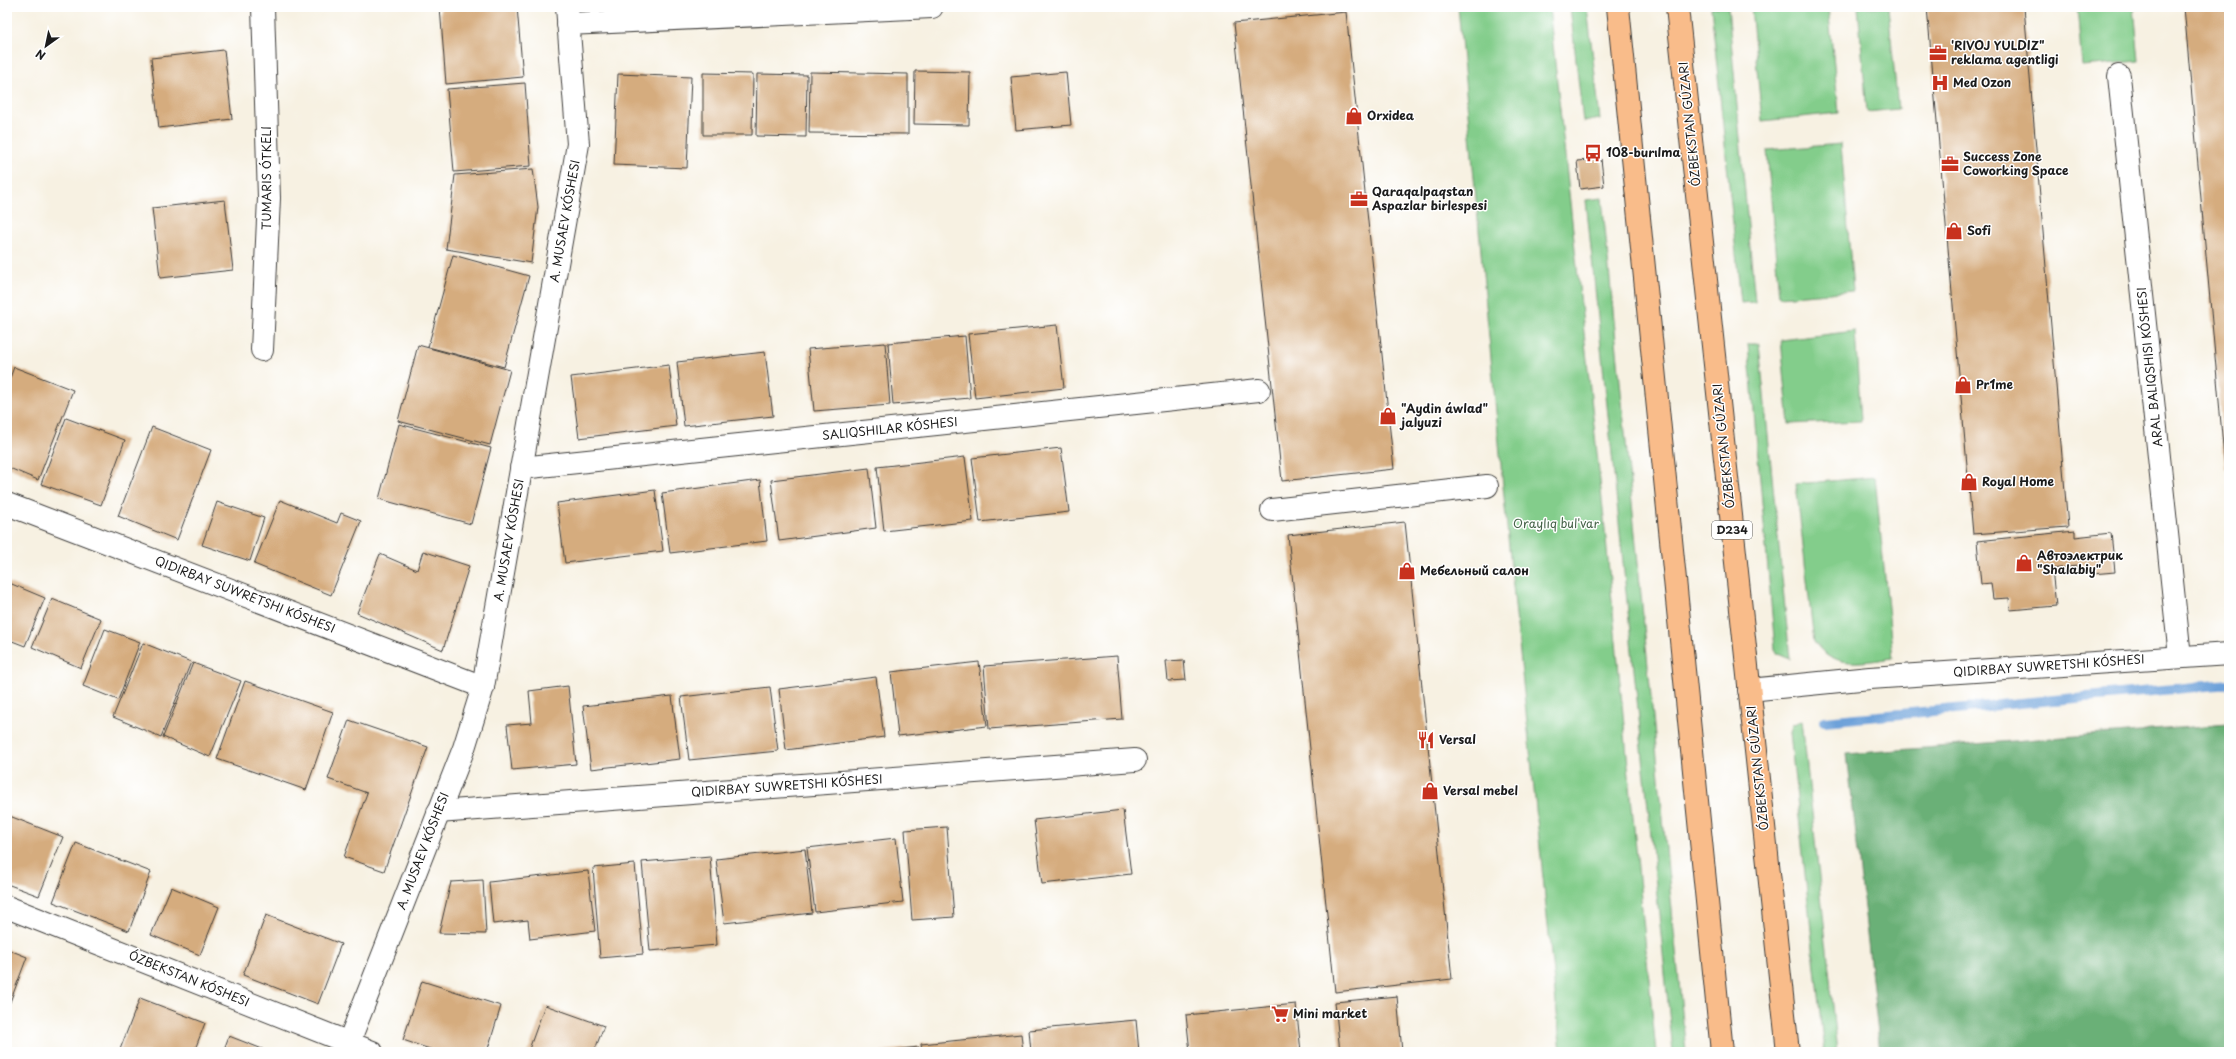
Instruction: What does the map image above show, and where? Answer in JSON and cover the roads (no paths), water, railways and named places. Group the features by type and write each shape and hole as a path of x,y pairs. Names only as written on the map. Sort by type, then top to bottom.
{"main road":[{"path":"1618,7 1722,1052"},
{"name":"D234","path":"1677,7 1788,1052"}],"street":[{"name":"TUMARIS ÓTKELI","path":"262,350 269,198 263,7"},
{"path":"567,15 932,7"},
{"name":"A. MUSAEV KÓSHESI","path":"347,1047 464,748 483,687 578,144 567,15"},
{"path":"2119,76 2180,657"},
{"path":"521,468 1259,390"},
{"path":"1272,510 1487,486"},
{"path":"7,504 483,687"},
{"path":"1749,690 1870,678 2229,654"},
{"path":"438,812 1135,760"},
{"name":"ÓZBEKSTAN KÓSHESI","path":"7,907 347,1047 372,1052"}],"waterway":[{"path":"1824,721 2229,684"}],"place":[{"name":"'RIVOJ YULDIZ\" reklama agentligi","path":"1938,53"},
{"name":"Med Ozon","path":"1940,83"},
{"name":"Orxidea","path":"1354,116"},
{"name":"108-burılma","path":"1593,153"},
{"name":"Success Zone Coworking Space","path":"1950,164"},
{"name":"Qaraqalpaqstan Aspazlar birlespesi","path":"1359,199"},
{"name":"Sofi","path":"1954,231"},
{"name":"Pr1me","path":"1963,385"},
{"name":"\"Aydin áwlad\" jalyuzi","path":"1388,416"},
{"name":"Royal Home","path":"1969,482"},
{"name":"Автоэлектрик \"Shalabiy\"","path":"2024,563"},
{"name":"Мебельный салон","path":"1407,571"},
{"name":"Versal","path":"1426,740"},
{"name":"Versal mebel","path":"1430,791"},
{"name":"Mini market","path":"1280,1014"}],"park label":[{"name":"Oraylıq bul'var","path":"1556,524"}]}
